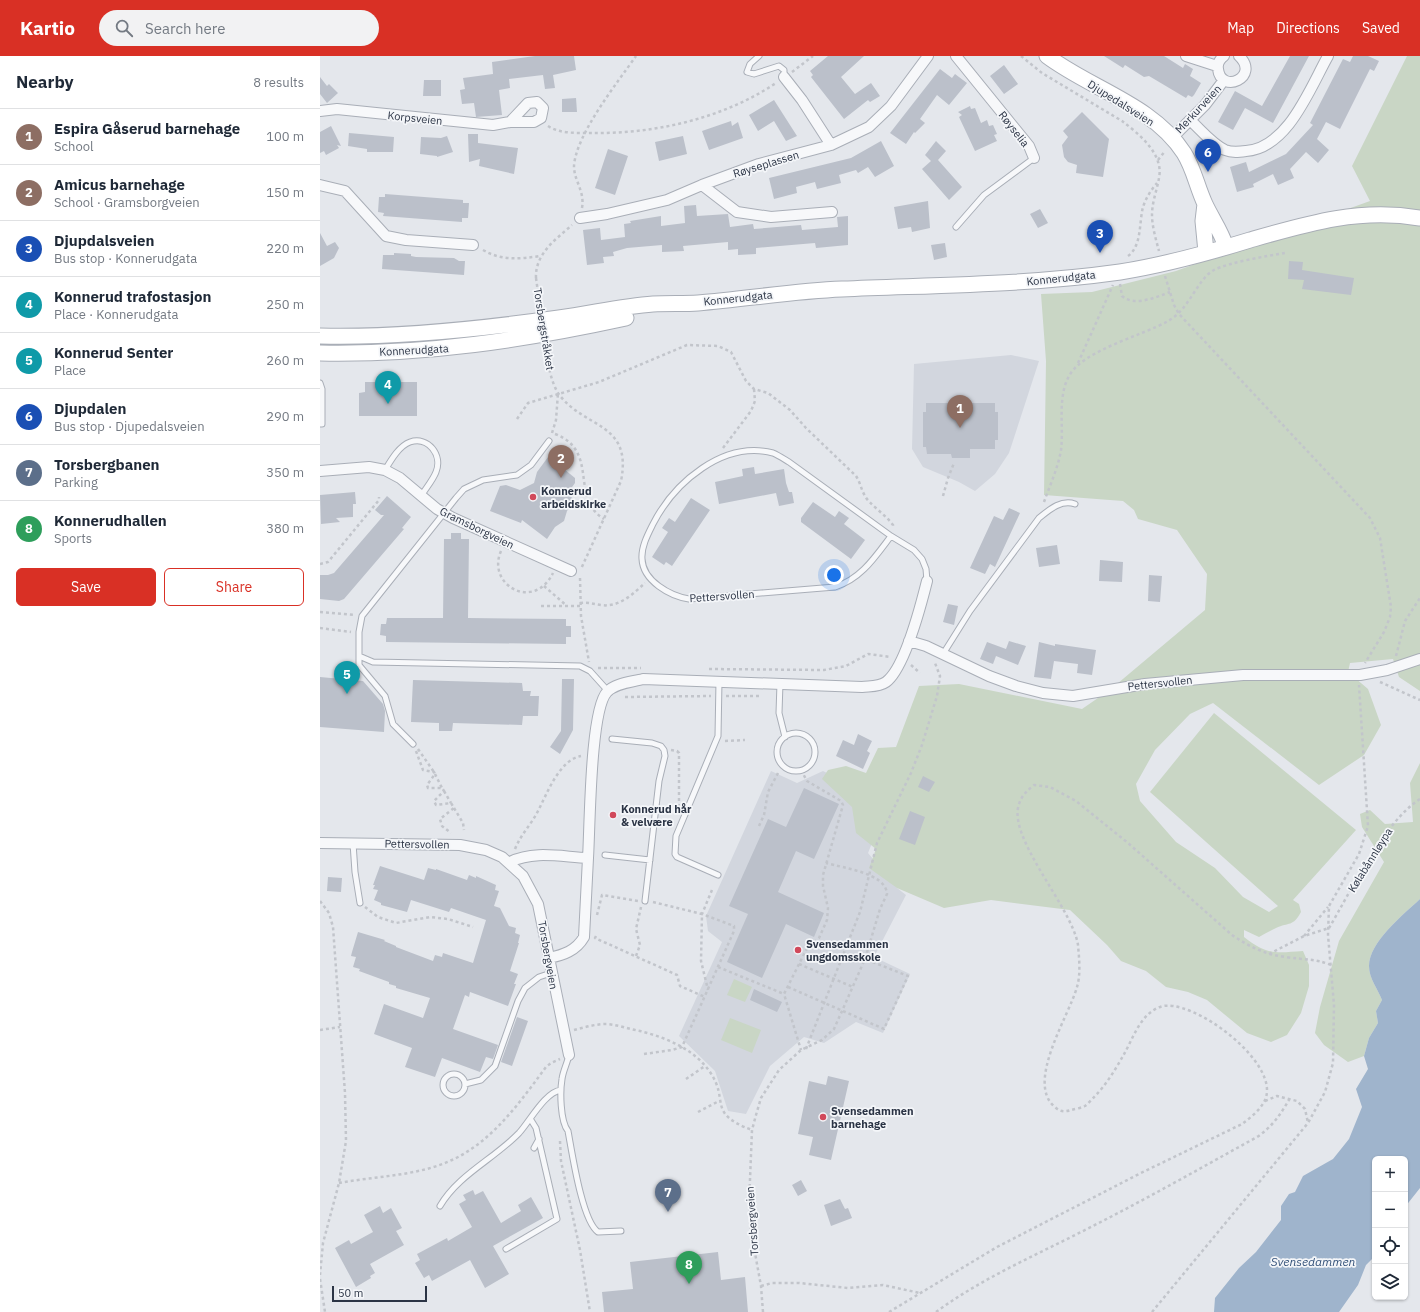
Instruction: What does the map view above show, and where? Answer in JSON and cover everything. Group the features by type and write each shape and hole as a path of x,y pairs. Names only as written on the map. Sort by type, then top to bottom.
{"main road":[{"name":"Djupedalsveien","path":"1046,56 1142,113 1172,138 1185,154 1192,167 1205,204 1222,234 1226,247"},
{"name":"Djupedalsveien","path":"1205,204 1203,221 1206,252"},
{"name":"Konnerudgata","path":"320,336 394,335 486,327 563,318 651,304 696,303 805,291 1006,284 1070,278 1123,271 1176,261 1307,224 1350,215 1377,213 1420,218"},
{"name":"Konnerudgata","path":"320,353 394,352 486,344 535,337 696,303"}],"street":[{"name":"Røyseplassen","path":"580,218 607,214 667,200 702,185 759,164 831,145 869,127 890,106 928,56"},
{"name":"Røyselia","path":"956,56 1029,146 1034,158"},
{"path":"1186,56 1217,66 1224,56"},
{"name":"Merkurveien","path":"1217,66 1220,77 1224,80 1231,82 1238,81 1244,76 1246,69 1244,62 1239,56"},
{"path":"1190,120 1224,149 1232,152 1253,151 1265,147 1275,139 1296,114 1328,56"},
{"path":"784,77 802,100 831,145"},
{"name":"Merkurveien","path":"1172,138 1190,120 1224,80"},
{"path":"510,122 522,108 533,101 540,104 543,108 541,118"},
{"name":"Korpsveien","path":"320,111 337,109 493,125 510,122 534,122 541,118"},
{"path":"320,185 345,191 386,236 406,240 473,245"},
{"path":"702,185 737,212 771,218 832,212"},
{"name":"Gramsborgveien","path":"320,471 369,467 385,470 400,478 443,512 505,542 571,571"},
{"path":"549,958 571,951 580,944 584,937 594,746 599,708 608,691 620,685 643,679 862,687 881,685 892,677 897,669 909,641 927,581"},
{"name":"Pettersvollen","path":"909,641 943,654 989,676 1016,686 1043,693 1073,696 1145,684 1243,675 1364,675 1394,668 1420,659"},
{"name":"Pettersvollen","path":"320,843 475,847 496,854 510,862"},
{"path":"510,862 521,857 534,855 588,858"},
{"name":"Torsbergveien","path":"510,862 523,876 534,893 541,917 569,1055"}],"lane":[{"path":"759,56 750,64 747,72 754,74 779,66 784,70 784,77"},
{"name":"Røyselia","path":"956,227 984,194 1034,158"},
{"path":"320,383 322,389 322,424 320,424"},
{"path":"385,470 400,449 408,443 416,441 426,443 433,448 437,456 437,471 421,496"},
{"path":"413,744 393,724 385,696 359,665 359,632 362,616 443,512 464,489 483,480 517,475 531,465 549,441"},
{"path":"650,578 643,568 643,545 656,518 672,495 687,480 706,466 724,456 757,451 774,453 789,462 891,536 914,550 922,559 926,569 927,581"},
{"path":"943,654 970,611 1039,518 1054,506 1070,502 1076,504"},
{"name":"Pettersvollen","path":"650,578 674,595 689,599 835,587 858,576 891,536"},
{"path":"359,656 373,662 580,666 590,671 608,691"},
{"path":"718,875 677,857 675,854 676,836 718,736 719,681"},
{"path":"780,683 779,713 785,736"},
{"path":"796,733 808,737 814,747 814,759 806,768 801,770 788,769 778,759 778,746 785,736 796,733"},
{"path":"612,739 652,743 661,746 664,750 665,756 659,781 645,901"},
{"path":"353,843 355,872 360,903"},
{"path":"605,855 650,860"},
{"path":"465,1084 481,1080 495,1066 518,1001 525,988 539,977 551,972"},
{"path":"569,1055 562,1076 561,1090 564,1123 568,1131 583,1202 592,1228 598,1232 621,1231"},
{"path":"452,1074 459,1075 465,1084 461,1094 454,1096 446,1094 442,1087 444,1080 452,1074"},
{"path":"440,1206 448,1192 507,1144 531,1120 549,1095 561,1090"},
{"path":"506,1249 557,1219 539,1139 536,1128 531,1120"},
{"path":"534,1148 539,1139"}],"path":[{"path":"473,245 502,258 512,259 540,256 580,218 582,191 577,180 574,166 578,145 636,56"},
{"path":"541,118 547,125 557,130 585,133 616,133 650,129 694,120 734,106 770,87 813,56"},
{"path":"1021,56 1042,73 1135,130 1149,146 1158,160 1159,179 1152,216 1159,254"},
{"path":"1078,364 1123,271 1128,256 1132,254 1138,242 1143,207 1159,179"},
{"path":"1039,518 1060,450 1063,390 1069,374 1078,364 1090,355 1134,337 1179,314 1211,272 1216,269 1263,256 1285,253"},
{"name":"Torsbergstråkket","path":"540,256 537,264 536,278 547,358 550,373 558,393 580,412 610,432 622,453 623,470 621,481 580,574 580,604 590,671"},
{"path":"1123,271 1122,296 1128,300 1142,301 1170,292"},
{"path":"1165,276 1179,314 1340,484 1370,518 1380,538 1385,566 1390,617 1388,625 1364,664 1364,675 1359,694 1368,826 1359,854 1329,906 1304,936"},
{"path":"516,419 528,403 599,382 687,345 718,346 731,352 746,381 754,389 768,393 790,410 806,428 856,476 861,484 865,497 886,516 893,525 891,536"},
{"path":"724,456 722,449 750,411 755,401 754,389"},
{"path":"549,441 556,420 558,393"},
{"path":"552,433 568,440 576,448 582,461 588,500 593,510 604,519"},
{"path":"944,496 948,478 954,463"},
{"path":"320,564 328,562 379,500 379,497"},
{"path":"505,542 498,559 501,574 510,587 523,593 534,592 544,586 550,580 557,565"},
{"path":"541,606 568,606 593,602 608,605 624,601 650,578"},
{"path":"544,586 568,606"},
{"path":"1394,668 1405,621 1420,598"},
{"path":"320,612 362,616"},
{"path":"320,628 359,632"},
{"path":"708,669 824,670 846,666 868,654 891,657"},
{"path":"806,1049 832,978 860,912 877,843 911,774 935,702 940,676 935,662"},
{"path":"909,663 920,673"},
{"path":"590,671 599,667 646,668"},
{"path":"1364,675 1420,700"},
{"path":"626,697 761,696"},
{"path":"716,740 745,740"},
{"path":"413,744 423,770 435,773"},
{"path":"413,744 435,773 442,788 463,823 464,830"},
{"path":"664,750 677,751 678,753 679,814 683,819"},
{"path":"510,862 521,835 538,812 550,786 559,772 576,757 581,756"},
{"path":"801,770 806,781 834,797 843,805 826,862 822,886 829,915 819,938 806,950 784,994 801,1050 806,1049 822,1040 831,1032 842,1012 865,959 878,915 887,894 887,888 881,881 870,875 826,862"},
{"path":"435,773 427,785 428,788 442,788"},
{"path":"760,826 764,815 768,792 778,773"},
{"path":"889,1312 997,1247 1141,1173 1242,1124 1255,1114 1265,1101 1268,1090 1265,1077 1259,1064 1248,1051 1200,1015 1180,1007 1169,1005 1160,1007 1151,1012 1140,1024 1119,1063 1100,1091 1085,1106 1064,1112 1057,1109 1048,1101 1044,1092 1045,1070 1078,986 1079,959 1077,942 1071,925 1019,827 1017,814 1018,805 1024,794 1034,785 1050,787 1076,801 1128,843 1232,935 1246,945 1269,954 1316,959 1331,965"},
{"path":"444,791 434,801 436,805 452,803"},
{"name":"Kølabånnløypa","path":"1329,928 1386,833 1400,816 1420,799"},
{"path":"451,832 442,826 440,819 454,808"},
{"path":"662,825 674,825"},
{"path":"708,990 701,961 702,914 712,890"},
{"path":"596,918 602,895 643,901 636,929 640,945 636,956"},
{"path":"320,901 329,913 333,927 346,1121 345,1155 323,1243 320,1275"},
{"path":"644,1054 682,1047 734,931 734,926 702,914 645,901"},
{"path":"360,903 378,917 396,923 430,917 473,927"},
{"path":"1152,1312 1308,1123 1325,1092 1333,1063 1334,1005 1329,906"},
{"path":"1269,954 1304,936 1329,928"},
{"path":"596,931 596,938 677,975 680,986 705,997"},
{"path":"788,987 842,1012 884,1029 908,976 865,959"},
{"path":"799,964 853,987"},
{"path":"718,967 784,994"},
{"path":"574,1030 606,1024 619,1026 653,1034 682,1047 694,1054 711,1074 721,1109 728,1118 752,1130"},
{"path":"320,1030 340,1027"},
{"name":"Torsbergveien","path":"763,1312 761,1286 751,1231 749,1204 752,1130 762,1098 769,1085 779,1070 801,1050"},
{"path":"339,1183 427,1168 452,1160 474,1148 495,1130 550,1063 569,1055"},
{"path":"686,1079 705,1066"},
{"path":"1265,1101 1277,1096 1290,1098 1306,1109 1308,1123"},
{"path":"936,1312 955,1298 1022,1260 1081,1232 1257,1137 1266,1131 1279,1117 1290,1098"},
{"path":"698,1112 719,1100"},
{"path":"568,1131 561,1140 559,1147 580,1250 590,1312"},
{"path":"320,1279 325,1312"},
{"path":"761,1286 772,1283 799,1283 848,1288 883,1285 920,1293"}],"shaded area":[{"path":"1011,355 1039,361 1009,453 995,474 975,491 959,482 923,467 912,449 914,364"},
{"name":"Svensedammen ungdomsskole","path":"771,771 797,783 823,771 888,803 868,853 897,888 906,895 874,957 910,974 883,1033 856,1022 824,1043 804,1037 770,1066 746,1114 728,1111 715,1071 679,1036 722,942 708,931 706,916"}],"green space":[{"path":"1407,56 1420,56 1420,691 1399,677 1393,659 1350,663 1348,672 1368,689 1381,725 1364,755 1319,785 1213,703 1190,714 1155,750 1136,784 1140,801 1176,842 1215,868 1243,897 1269,912 1278,906 1150,792 1214,713 1356,830 1293,900 1299,904 1301,912 1296,920 1280,926 1259,937 1244,930 1244,937 1265,950 1272,952 1303,951 1309,965 1309,986 1301,1013 1287,1035 1271,1042 1247,1033 1207,1000 1188,992 1166,987 1146,971 1121,961 1107,945 1070,910 991,900 944,908 897,888 869,868 876,849 856,833 852,807 822,779 828,770 846,766 866,773 878,748 896,747 919,686 959,684 1082,709 1111,689 1205,610 1207,574 1177,530 1138,519 1134,510 1123,501 1044,495 1046,361 1041,294 1092,292 1176,271 1370,201 1352,166"},
{"path":"1420,763 1420,899 1396,921 1381,938 1370,957 1370,975 1382,1000 1376,1011 1378,1023 1369,1038 1364,1056 1348,1062 1324,1045 1315,1033 1320,1007 1339,941 1384,862 1362,827 1360,814 1370,810 1385,824 1413,822 1410,783"},
{"path":"734,979 752,987 745,1002 727,995"},
{"path":"730,1018 761,1030 752,1053 721,1040"}],"water":[{"name":"Svensedammen","path":"1420,899 1420,1188 1408,1203 1408,1156 1372,1156 1372,1259 1366,1265 1358,1285 1339,1312 1214,1312 1215,1298 1239,1268 1256,1252 1281,1220 1281,1206 1289,1194 1295,1192 1303,1176 1333,1159 1349,1139 1362,1107 1356,1089 1368,1069 1364,1056 1369,1038 1378,1023 1376,1011 1382,1000 1370,975 1370,957 1381,938 1396,921"}],"building":[{"path":"535,56 574,56 576,70 553,75 555,88 545,89 543,75 509,79 510,88 499,90 502,115 476,117 474,103 462,104 460,90 465,89 463,78 493,74 492,62"},
{"path":"828,56 864,56 841,77 855,94 871,83 880,96 870,102 868,100 844,119 811,77 813,75 810,71"},
{"path":"1104,56 1164,56 1183,68 1185,64 1193,69 1190,76 1201,83 1192,97 1188,95 1186,98 1149,76 1144,77 1125,65 1123,68"},
{"path":"1290,56 1309,56 1273,123 1245,108 1233,130 1218,122 1235,91 1262,106"},
{"path":"1353,56 1368,56 1379,61 1374,71 1370,69 1340,129 1326,122 1317,139 1329,150 1318,163 1306,152 1290,169 1294,178 1278,185 1273,174 1253,184 1254,187 1237,192 1230,167 1246,162 1249,172 1286,154 1313,125 1310,123 1343,59 1350,62"},
{"path":"1004,65 1018,84 1004,94 990,76"},
{"path":"940,69 952,78 955,74 967,83 949,105 937,95 920,119 925,123 915,133 914,132 906,144 890,133"},
{"path":"320,77 327,86 329,84 338,93 327,103 320,94"},
{"path":"424,80 441,80 441,96 423,96"},
{"path":"576,98 577,112 562,112 562,99"},
{"path":"774,100 797,136 786,141 774,121 758,131 749,115"},
{"path":"970,106 971,109 975,108 981,123 987,120 989,126 993,125 997,134 994,135 997,141 975,151 959,117 962,115 958,112"},
{"path":"1082,112 1109,139 1103,177 1076,173 1077,165 1068,162 1064,157 1062,145 1068,137 1063,131"},
{"path":"731,121 732,126 738,122 743,138 709,150 702,131"},
{"path":"331,126 341,146 337,145 339,148 326,155 324,151 320,153 320,132"},
{"path":"349,133 394,137 393,152 367,152 367,149 348,146"},
{"path":"468,134 478,134 478,143 518,148 514,174 479,166 480,159 469,162"},
{"path":"447,136 453,152 437,157 420,154 421,137 441,138"},
{"path":"683,136 687,154 659,161 655,142"},
{"path":"881,141 894,166 875,177 868,167 858,173 856,170 839,175 841,183 817,189 815,182 796,187 797,193 774,199 769,178 851,158"},
{"path":"936,141 946,151 938,160 962,187 949,200 922,169 931,161 925,155"},
{"path":"608,149 628,156 615,195 595,188"},
{"path":"385,194 463,200 463,203 469,203 468,218 462,218 462,222 383,216 384,213 378,212 379,197 385,197"},
{"path":"928,201 930,228 912,232 911,227 898,229 894,207"},
{"path":"696,205 697,216 728,214 730,227 753,224 754,229 801,225 802,230 838,227 837,217 848,216 848,245 816,248 815,243 756,248 756,254 738,255 738,249 728,250 728,242 683,246 684,251 662,252 662,245 627,248 613,252 614,256 603,257 604,263 587,265 583,230 600,228 601,240 625,237 624,224 631,223 630,221 661,216 661,226 685,223 684,206"},
{"path":"1040,209 1048,223 1038,228 1030,214"},
{"path":"320,233 327,246 335,242 339,248 334,258 320,266"},
{"path":"945,243 947,257 934,260 931,245"},
{"path":"394,253 411,254 411,256 416,257 454,258 459,261 465,261 464,275 382,269 383,255 394,255"},
{"path":"1289,261 1303,262 1302,270 1354,278 1351,295 1302,289 1304,280 1288,279"},
{"path":"365,382 417,382 417,416 359,416 359,393 365,392"},
{"path":"926,403 995,403 995,412 998,412 998,440 995,440 995,449 970,449 970,458 952,458 951,454 927,454 926,447 923,447 923,412 926,412"},
{"name":"Konnerud arbeidskirke","path":"551,453 561,461 559,465 575,478 575,483 567,494 575,500 567,511 564,521 555,527 547,539 522,520 521,523 490,511 500,486 506,485 520,490 534,483 537,472"},
{"path":"754,467 755,474 784,469 786,483 789,492 792,492 794,503 779,506 776,493 719,504 715,482 743,476 742,469"},
{"path":"355,492 356,504 353,504 353,517 336,518 340,522 321,524 320,495"},
{"path":"387,496 411,517 402,528 404,529 344,599 339,601 320,599 320,575 334,573 384,515 381,515 375,510"},
{"path":"691,498 710,510 672,566 666,562 664,565 652,557 668,532 662,528 669,518 675,522"},
{"path":"813,502 835,517 839,511 849,518 844,524 865,540 851,559 801,522 801,518"},
{"path":"1009,508 1020,513 995,567 990,564 985,574 970,568 994,516 1003,520"},
{"path":"451,533 461,533 461,539 469,539 468,618 566,619 566,626 571,626 571,637 566,637 566,644 386,642 386,636 380,635 381,624 386,624 387,618 443,618 444,539 451,539"},
{"path":"1057,545 1060,564 1039,567 1036,548"},
{"path":"1100,560 1123,562 1122,582 1099,581"},
{"path":"1149,575 1162,576 1160,602 1148,601"},
{"path":"948,604 958,606 954,625 943,622"},
{"path":"1009,641 1026,646 1018,665 996,656 993,664 980,659 987,642 1006,649"},
{"path":"1039,642 1055,646 1055,644 1096,650 1092,675 1077,673 1078,664 1054,661 1051,679 1034,677"},
{"path":"320,677 363,681 383,704 385,711 384,732 320,727"},
{"path":"562,679 574,679 573,730 560,754 550,747 561,731"},
{"path":"413,680 522,683 523,691 531,691 530,696 539,696 538,716 523,716 522,725 453,723 452,731 439,731 439,723 411,722"},
{"path":"858,734 872,741 867,751 870,753 863,769 836,756 843,740 854,745"},
{"path":"923,776 935,782 929,792 918,787"},
{"path":"804,788 839,804 814,859 796,851 778,892 824,913 814,937 786,924 762,978 727,962 748,914 729,906 768,819 786,827"},
{"path":"910,811 925,817 915,845 899,839"},
{"path":"380,866 424,880 428,868 436,869 467,880 469,875 476,878 476,876 496,885 495,890 499,891 494,906 500,908 509,926 516,928 515,933 520,935 510,971 518,974 514,984 516,984 508,1006 470,992 469,997 465,995 453,1029 498,1045 493,1059 486,1057 480,1072 442,1058 435,1077 405,1067 412,1048 374,1034 384,1004 423,1018 430,998 396,988 396,986 389,984 389,982 359,971 360,969 353,967 356,957 351,956 358,932 385,940 384,941 396,947 433,961 435,955 442,957 443,953 473,963 486,920 451,908 449,912 411,900 407,912 381,905 381,903 374,900 378,890 373,889"},
{"path":"328,877 342,878 341,892 327,891"},
{"path":"754,989 782,1002 777,1012 750,1000"},
{"path":"517,1017 528,1021 512,1066 501,1062"},
{"path":"828,1076 849,1081 831,1160 809,1155 813,1137 798,1134 809,1081 826,1085"},
{"path":"801,1180 807,1191 798,1196 792,1185"},
{"path":"473,1190 475,1195 483,1191 501,1223 521,1211 518,1205 531,1197 543,1218 493,1246 509,1274 485,1288 470,1260 432,1281 429,1275 424,1278 415,1263 420,1260 417,1254 447,1238 448,1241 472,1227 459,1204 466,1200 463,1195"},
{"path":"840,1199 845,1209 848,1208 852,1218 831,1226 824,1205"},
{"path":"380,1206 383,1213 391,1208 402,1228 396,1231 404,1245 370,1264 375,1273 370,1276 371,1278 356,1287 335,1248 349,1240 351,1244 373,1232 364,1215"},
{"path":"718,1252 721,1280 745,1277 748,1312 604,1312 602,1292 633,1289 630,1262"}],"place":[{"name":"Djupdalen","path":"1208,172"},
{"name":"Djupdalsveien","path":"1100,253"},
{"name":"Konnerud trafostasjon","path":"388,404"},
{"name":"Espira Gåserud barnehage","path":"960,428"},
{"name":"Amicus barnehage","path":"561,478"},
{"name":"Konnerud arbeidskirke","path":"533,497"},
{"name":"Konnerud Senter","path":"347,694"},
{"name":"Konnerud hår & velvære","path":"613,815"},
{"name":"Svensedammen ungdomsskole","path":"798,950"},
{"name":"Svensedammen barnehage","path":"823,1117"},
{"name":"Torsbergbanen","path":"668,1212"},
{"name":"Konnerudhallen","path":"689,1284"}]}
